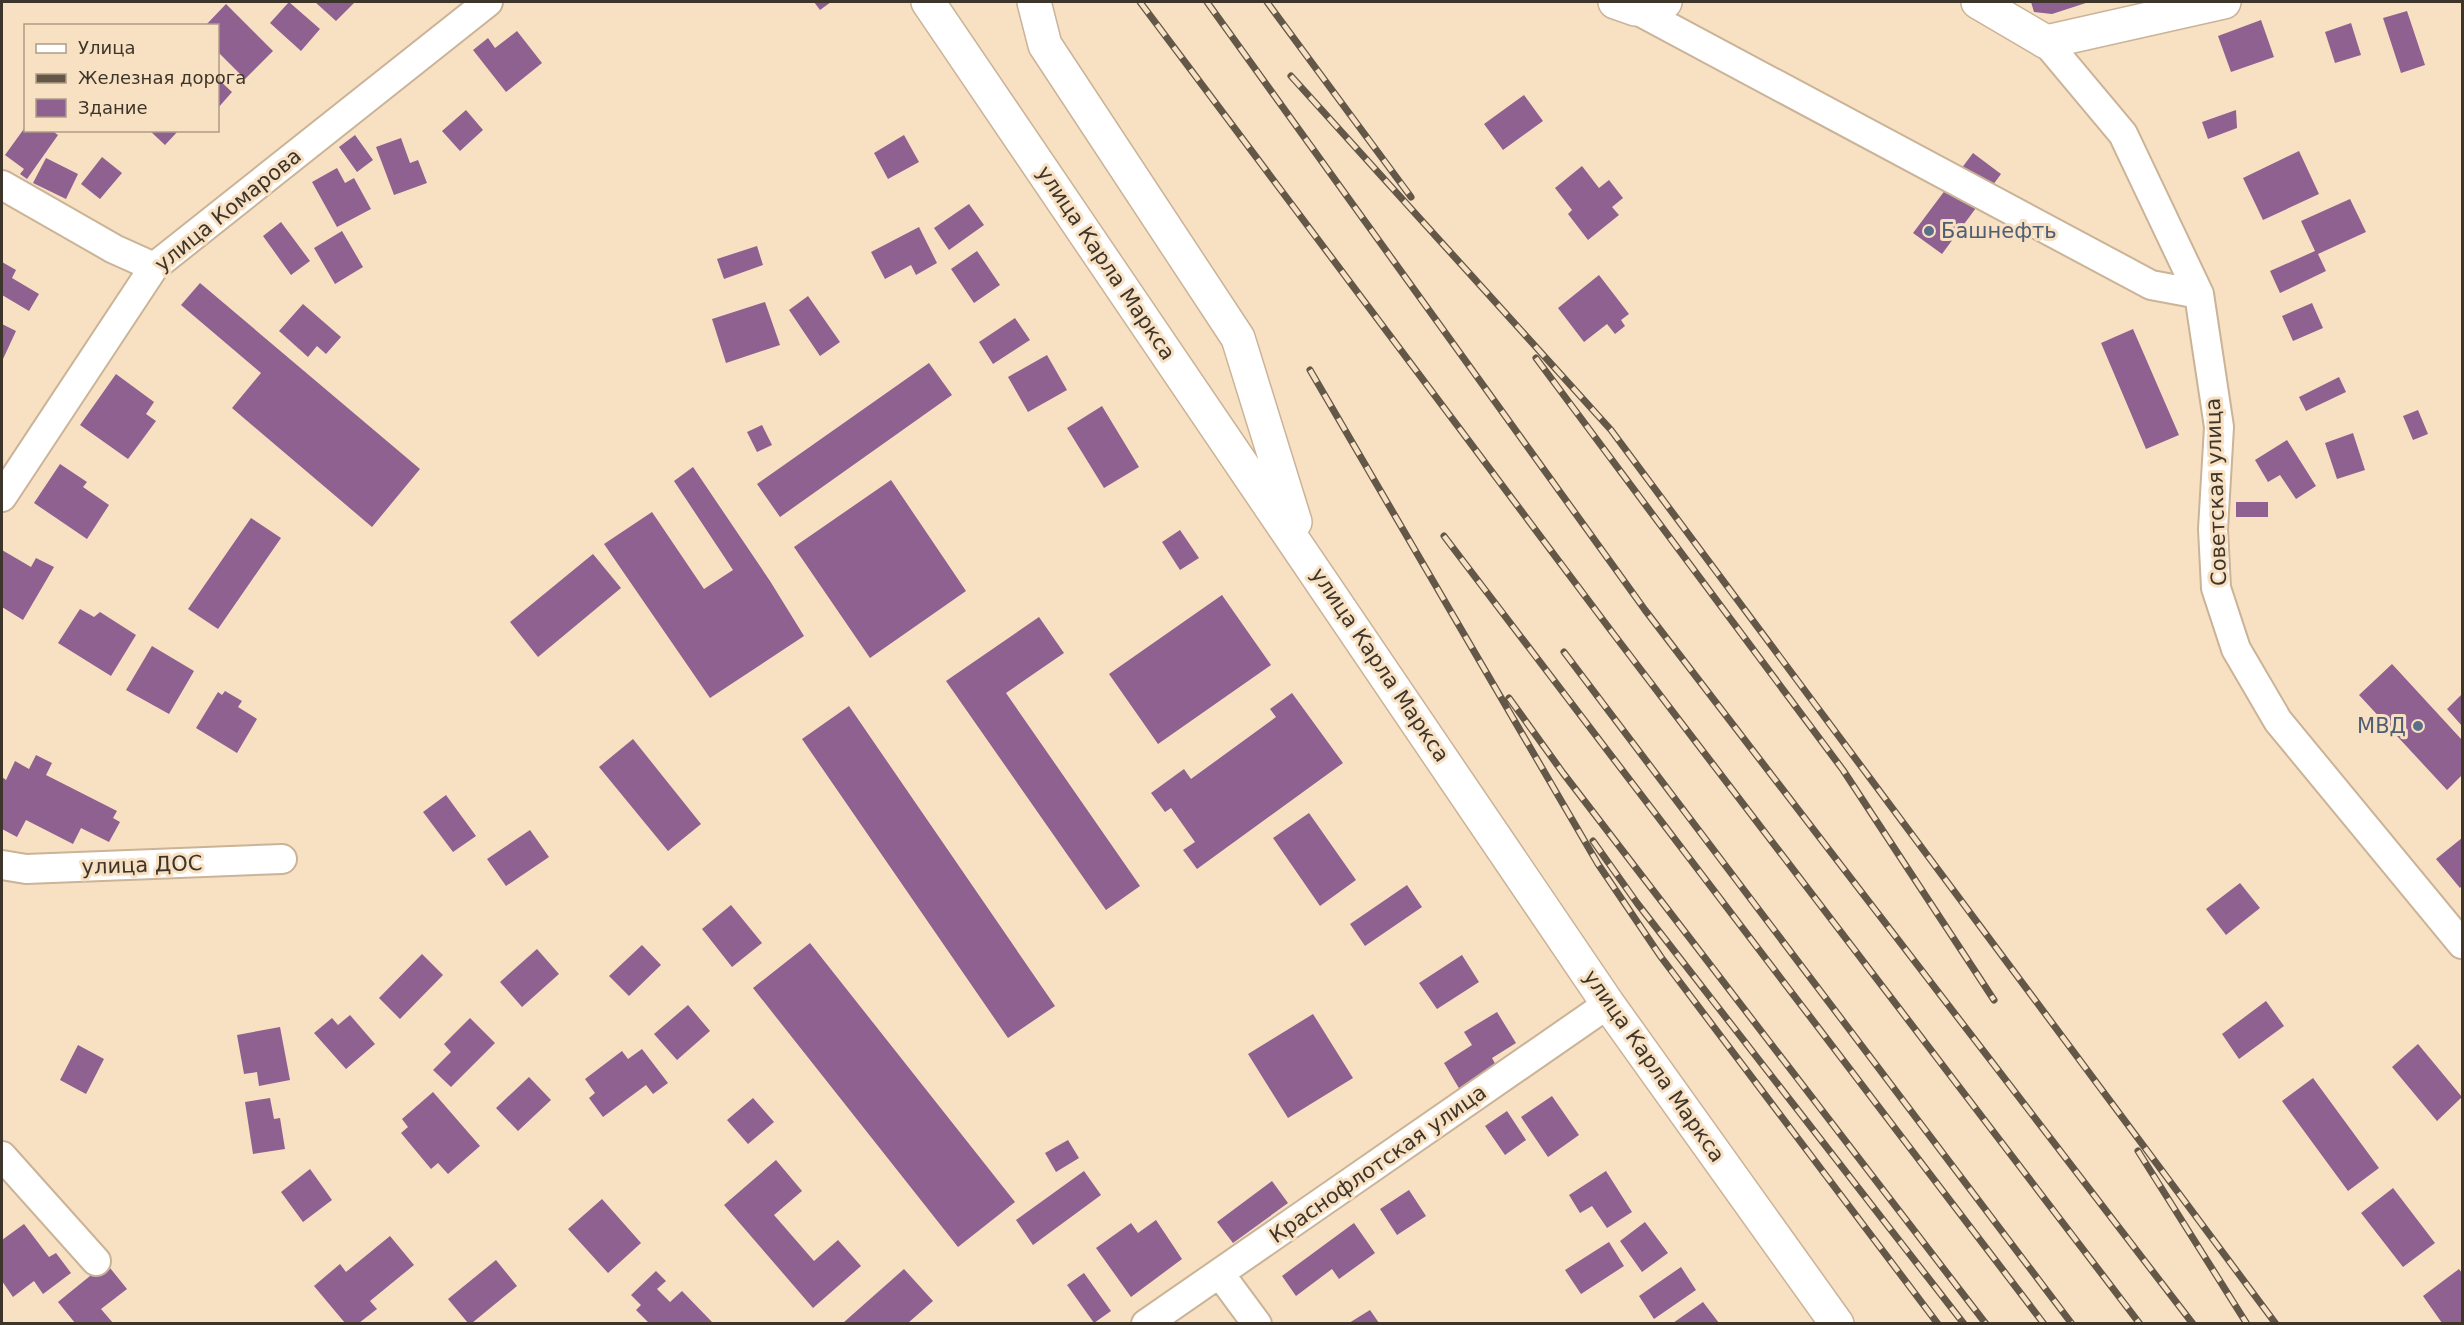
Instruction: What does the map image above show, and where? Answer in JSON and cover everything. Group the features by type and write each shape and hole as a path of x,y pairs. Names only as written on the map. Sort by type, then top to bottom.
{"street":[{"name":"улица Комарова","path":"2,497 154,267 488,2"},
{"name":"улица Карла Маркса","path":"928,2 1608,1004 1837,1323"},
{"path":"1034,2 1045,45 1238,338 1306,556"},
{"path":"1978,2 2046,42 2224,2"},
{"path":"1638,4 2151,285 2199,294"},
{"name":"Советская улица","path":"2046,42 2123,134 2199,294 2219,427 2213,530 2216,588 2236,649 2277,721 2458,930"},
{"path":"2,185 114,249 154,267"},
{"name":"улица ДОС","path":"2,865 26,869 282,859"},
{"name":"Краснофлотская улица","path":"1146,1323 1608,1004"},
{"path":"2,1156 96,1261"},
{"path":"1220,1274 1257,1323"}],"building":[{"path":"289,2 320,29 301,51 270,23"},
{"path":"315,2 355,2 336,21"},
{"path":"814,2 831,2 820,10"},
{"path":"2031,2 2089,2 2052,14 2034,12"},
{"path":"226,4 273,51 245,79 219,53 219,24 207,24"},
{"path":"2407,11 2425,65 2401,73 2383,18"},
{"path":"2261,20 2274,57 2231,72 2218,36"},
{"path":"2351,23 2361,55 2335,63 2325,32"},
{"path":"517,31 542,63 506,92 473,50 488,38 495,48"},
{"path":"219,80 232,92 219,107"},
{"path":"1524,95 1543,121 1503,150 1484,124"},
{"path":"466,110 483,130 460,151 442,131"},
{"path":"2236,110 2237,128 2208,139 2202,122"},
{"path":"24,129 24,132 54,132 58,135 27,179 20,174 24,169 5,155"},
{"path":"151,132 177,132 165,145"},
{"path":"355,135 373,160 357,172 339,147"},
{"path":"904,135 919,162 888,179 874,153"},
{"path":"401,138 410,163 418,160 427,183 394,195 376,147"},
{"path":"2299,151 2319,194 2263,220 2243,178"},
{"path":"1973,153 2001,174 1942,254 1913,233"},
{"path":"102,157 122,173 100,199 81,184"},
{"path":"46,158 78,174 66,199 33,183"},
{"path":"1582,166 1599,188 1609,180 1623,198 1612,207 1619,215 1588,240 1568,214 1572,210 1555,188"},
{"path":"337,168 345,183 354,178 371,209 337,227 312,182"},
{"path":"2350,199 2366,232 2318,254 2326,271 2280,293 2270,271 2315,251 2301,221"},
{"path":"969,204 984,225 949,250 934,228"},
{"path":"281,222 310,261 291,275 263,236"},
{"path":"919,227 937,263 916,275 911,265 885,279 871,252"},
{"path":"342,231 363,267 335,284 314,248"},
{"path":"757,246 763,265 724,279 717,259"},
{"path":"977,251 1000,285 974,303 951,269"},
{"path":"2,262 16,270 12,278 39,294 29,311 2,295"},
{"path":"1599,275 1629,314 1621,320 1625,326 1615,334 1607,324 1584,342 1558,308"},
{"path":"200,283 420,469 372,527 232,408 261,373 181,305"},
{"path":"808,296 840,342 820,356 789,310"},
{"path":"765,302 780,345 726,363 712,319"},
{"path":"2312,303 2323,328 2293,341 2282,316"},
{"path":"303,304 341,337 326,354 317,346 308,357 279,331"},
{"path":"1015,318 1030,340 993,364 979,342"},
{"path":"2,324 16,331 3,359 2,358"},
{"path":"2133,329 2179,435 2146,449 2101,343"},
{"path":"1047,355 1067,390 1028,412 1008,377"},
{"path":"929,363 952,395 780,517 757,484"},
{"path":"116,374 154,402 146,414 156,421 128,459 80,425"},
{"path":"2339,377 2346,392 2306,411 2299,397"},
{"path":"1102,406 1139,467 1104,488 1067,428"},
{"path":"2418,410 2428,434 2413,440 2403,416"},
{"path":"762,425 772,445 757,452 747,432"},
{"path":"2353,433 2365,470 2337,479 2325,443"},
{"path":"2287,440 2316,486 2296,499 2280,475 2268,482 2255,460"},
{"path":"60,464 87,482 83,487 109,505 87,539 34,503"},
{"path":"693,467 804,636 710,698 604,544 652,512 704,589 733,570 674,481"},
{"path":"891,480 966,591 870,658 794,547"},
{"path":"2236,502 2268,502 2268,517 2236,517"},
{"path":"251,518 281,538 218,629 188,609"},
{"path":"1180,530 1199,558 1180,570 1162,542"},
{"path":"2,550 31,567 36,558 54,567 23,620 2,607"},
{"path":"593,554 621,588 538,657 510,622"},
{"path":"1222,595 1271,665 1158,744 1109,674"},
{"path":"80,609 94,617 100,612 136,635 111,676 58,643"},
{"path":"1039,617 1064,653 1006,693 1140,886 1106,910 946,681"},
{"path":"152,646 194,671 169,714 126,690"},
{"path":"2392,664 2462,740 2462,775 2447,790 2359,695"},
{"path":"225,691 242,701 238,707 257,719 237,753 196,728 218,692 222,695"},
{"path":"1292,693 1343,763 1197,869 1183,850 1195,842 1171,808 1165,812 1151,793 1184,769 1191,779 1276,717 1270,709"},
{"path":"2462,694 2462,726 2447,709"},
{"path":"849,706 1055,1006 1008,1038 802,739"},
{"path":"633,739 701,824 668,851 599,767"},
{"path":"36,755 52,763 46,775 117,811 113,818 120,822 109,842 81,828 73,844 26,820 17,837 2,829 2,777 6,780 15,761 29,769"},
{"path":"446,795 476,836 453,852 423,812"},
{"path":"1309,813 1356,880 1320,906 1273,838"},
{"path":"530,830 549,857 506,886 487,859"},
{"path":"2462,838 2462,886 2460,888 2436,859"},
{"path":"2240,883 2260,908 2226,935 2206,909"},
{"path":"1407,885 1422,907 1365,946 1350,924"},
{"path":"731,905 762,943 732,967 702,929"},
{"path":"810,943 1015,1202 958,1247 753,988"},
{"path":"642,945 661,965 629,996 609,976"},
{"path":"537,949 559,974 522,1007 500,982"},
{"path":"422,954 443,975 400,1019 379,998"},
{"path":"1462,955 1479,982 1437,1009 1419,983"},
{"path":"2266,1001 2284,1026 2239,1059 2222,1034"},
{"path":"688,1005 710,1031 677,1060 654,1034"},
{"path":"1497,1012 1516,1043 1492,1058 1497,1067 1460,1090 1444,1063 1472,1045 1464,1032"},
{"path":"1313,1014 1353,1078 1288,1118 1248,1054"},
{"path":"350,1015 375,1044 346,1069 314,1033 332,1018 338,1025"},
{"path":"470,1018 495,1043 451,1087 433,1070 451,1052 444,1044"},
{"path":"280,1027 290,1080 259,1086 257,1072 244,1074 237,1035"},
{"path":"2418,1044 2462,1097 2437,1121 2392,1067"},
{"path":"78,1045 104,1059 86,1094 60,1080"},
{"path":"642,1049 668,1083 653,1094 646,1085 603,1117 589,1098 595,1093 585,1079 622,1051 628,1059"},
{"path":"529,1077 551,1100 518,1131 496,1108"},
{"path":"2313,1078 2379,1168 2348,1191 2282,1101"},
{"path":"433,1092 480,1146 448,1174 438,1163 431,1169 401,1133 408,1127 402,1119"},
{"path":"1552,1096 1579,1135 1548,1157 1521,1117"},
{"path":"270,1098 274,1119 280,1118 285,1149 253,1154 245,1102"},
{"path":"753,1098 774,1122 748,1144 727,1120"},
{"path":"1507,1111 1526,1140 1505,1155 1485,1126"},
{"path":"1068,1140 1079,1158 1056,1172 1045,1153"},
{"path":"776,1160 802,1191 774,1215 814,1261 838,1240 861,1266 813,1308 724,1205"},
{"path":"310,1169 332,1200 303,1222 281,1192"},
{"path":"1084,1171 1101,1195 1033,1245 1016,1220"},
{"path":"1606,1171 1632,1212 1607,1228 1592,1206 1580,1213 1569,1195"},
{"path":"1272,1181 1288,1203 1233,1243 1217,1222"},
{"path":"2393,1188 2435,1243 2403,1267 2361,1213"},
{"path":"1409,1190 1426,1216 1397,1235 1380,1209"},
{"path":"602,1199 641,1243 608,1273 568,1229"},
{"path":"1156,1220 1182,1259 1131,1297 1096,1248 1131,1223 1138,1233"},
{"path":"1645,1222 1668,1253 1642,1272 1620,1241"},
{"path":"1354,1223 1375,1253 1339,1279 1332,1269 1296,1296 1282,1276"},
{"path":"24,1224 49,1257 56,1253 71,1273 43,1294 34,1281 13,1297 2,1281 2,1240"},
{"path":"390,1236 414,1265 370,1301 377,1309 359,1323 345,1323 314,1286 340,1264 346,1272"},
{"path":"1609,1242 1624,1266 1581,1294 1565,1270"},
{"path":"496,1260 517,1286 472,1323 468,1323 448,1299"},
{"path":"106,1263 127,1289 101,1309 113,1323 75,1323 58,1302"},
{"path":"1681,1267 1696,1290 1654,1319 1639,1296"},
{"path":"904,1269 933,1301 908,1323 843,1323"},
{"path":"2459,1269 2462,1273 2462,1323 2442,1323 2423,1296"},
{"path":"656,1271 666,1281 657,1289 670,1302 682,1291 712,1322 649,1323 636,1310 641,1305 631,1295"},
{"path":"1084,1273 1111,1311 1094,1323 1067,1285"},
{"path":"1703,1302 1719,1323 1673,1323"},
{"path":"1370,1310 1379,1323 1349,1323"}],"railway":[{"path":"1140,2 1612,632 2140,1324"},
{"path":"1207,2 1645,610 2193,1324"},
{"path":"1267,2 1411,197"},
{"path":"1291,76 1611,430 2276,1324"},
{"path":"1536,358 1843,770 1994,1000"},
{"path":"1310,370 1598,864 1661,957 1938,1324"},
{"path":"1444,536 2044,1324"},
{"path":"1564,652 2072,1324"},
{"path":"1509,698 1563,773 1986,1324"},
{"path":"1593,841 1637,903 1964,1324"},
{"path":"2138,1151 2247,1324"}],"place":[{"name":"Башнефть","path":"1929,231"},
{"name":"МВД","path":"2418,726"}]}
